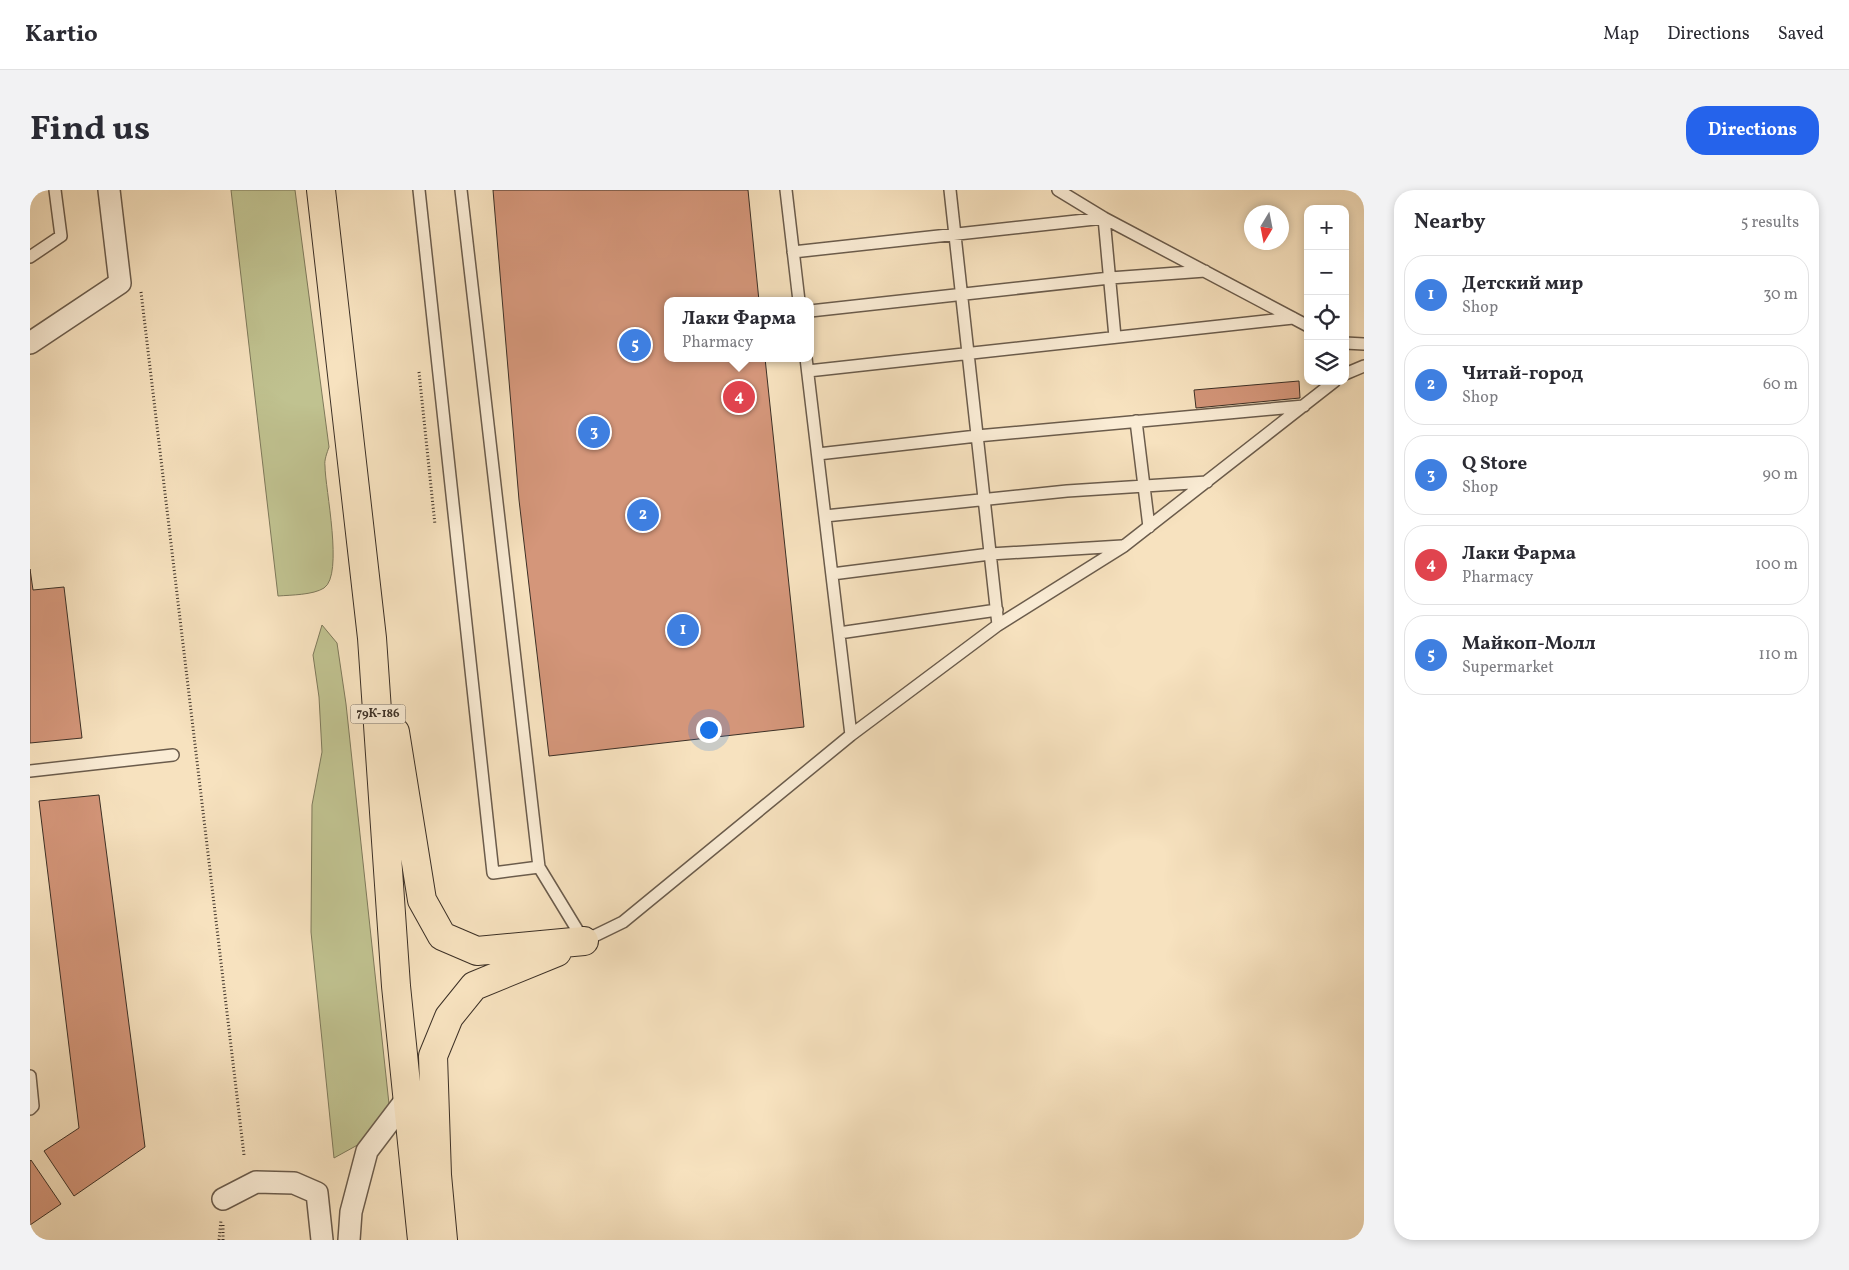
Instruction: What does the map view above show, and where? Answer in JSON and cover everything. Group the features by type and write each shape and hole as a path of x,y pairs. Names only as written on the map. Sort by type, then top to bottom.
{"main road":[{"name":"79К-186","path":"321,190 372,638 396,986 422,1240"},
{"path":"372,638 393,721 422,900 442,936 477,951 584,942"},
{"path":"443,1240 437,1175 433,1056 449,1017 474,986 584,942"}],"street":[{"path":"30,342 130,284 109,190"},
{"path":"349,1240 351,1212 367,1151 408,1097"},
{"path":"223,1199 256,1182 294,1183 317,1193 322,1240"}],"lane":[{"path":"30,256 61,236 55,190"},
{"path":"419,190 493,873 539,867"},
{"path":"461,190 539,867 584,942 623,922 851,735 998,624 1124,546 1330,385"},
{"path":"786,190 799,297"},
{"path":"950,190 998,624"},
{"path":"1058,190 1104,218 1304,324"},
{"path":"794,252 1104,218"},
{"path":"1104,218 1115,338"},
{"path":"814,311 1110,278 1205,271"},
{"path":"808,371 968,352 1293,318"},
{"path":"1349,343 1364,344"},
{"path":"807,362 851,735"},
{"path":"1349,372 1364,366"},
{"path":"818,454 977,436 1304,406"},
{"path":"1136,421 1149,527"},
{"path":"825,516 984,498 1207,482"},
{"path":"832,574 990,554 1124,546"},
{"path":"839,633 996,610"},
{"path":"30,771 173,755"},
{"path":"30,1076 33,1106 30,1109"}],"path":[{"path":"130,284 244,1156"}],"green space":[{"path":"231,190 295,190 329,447 325,464 333,549 333,567 330,580 324,588 308,593 278,596"},
{"path":"322,625 337,643 346,704 389,1104 381,1126 363,1142 334,1158 311,932 312,805 322,752 319,697 313,655"}],"building":[{"path":"493,190 748,190 759,297 664,297 664,362 765,362 804,727 549,756 519,500"},
{"path":"1299,381 1300,398 1196,408 1194,390"},
{"path":"30,569 33,590 64,587 82,738 30,743"},
{"path":"99,795 145,1147 74,1196 44,1151 79,1128 39,801"},
{"path":"30,1161 61,1204 30,1225"}],"place":[{"name":"Майкоп-Молл","path":"635,345"},
{"name":"Лаки Фарма","path":"739,397"},
{"name":"Q Store","path":"594,432"},
{"name":"Читай-город","path":"643,515"},
{"name":"Детский мир","path":"683,630"}]}
